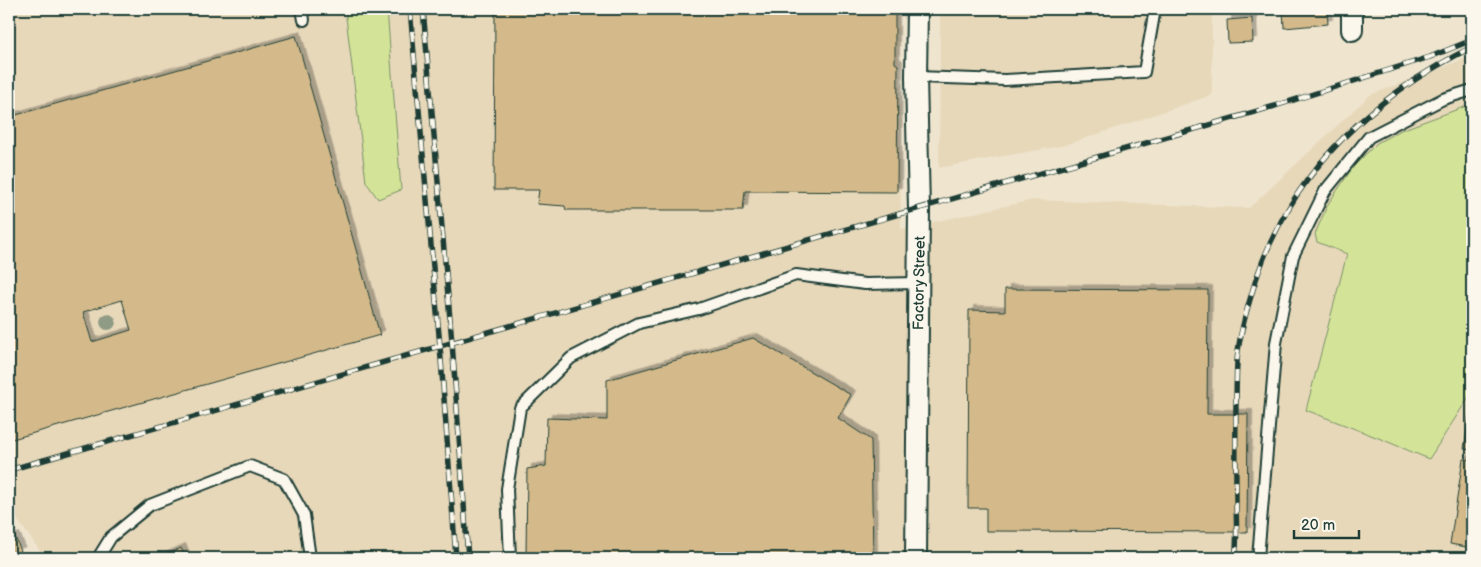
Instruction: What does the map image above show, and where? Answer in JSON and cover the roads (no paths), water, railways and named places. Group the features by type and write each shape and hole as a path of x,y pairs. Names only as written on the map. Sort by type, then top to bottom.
{"street":[{"name":"Factory Street","path":"916,558 919,208 916,77 917,9"},
{"path":"1352,9 1352,30"}],"lane":[{"path":"302,9 304,20"},
{"path":"916,77 1005,80 1144,72 1155,9"},
{"path":"1258,558 1276,343 1293,256 1325,191 1369,137 1443,99 1472,90"},
{"path":"510,558 507,490 520,408 571,358 639,323 699,309 796,275 865,284 918,283"},
{"path":"98,558 111,537 150,505 250,466 284,479 304,515 310,558"}],"railway":[{"path":"410,9 440,346 456,558"},
{"path":"423,9 452,342 468,558"},
{"path":"9,470 1275,106 1430,57 1472,40"},
{"path":"1235,558 1237,536 1236,379 1238,354 1246,312 1266,254 1285,215 1307,180 1334,148 1364,118 1397,92 1433,68 1472,47"}]}
